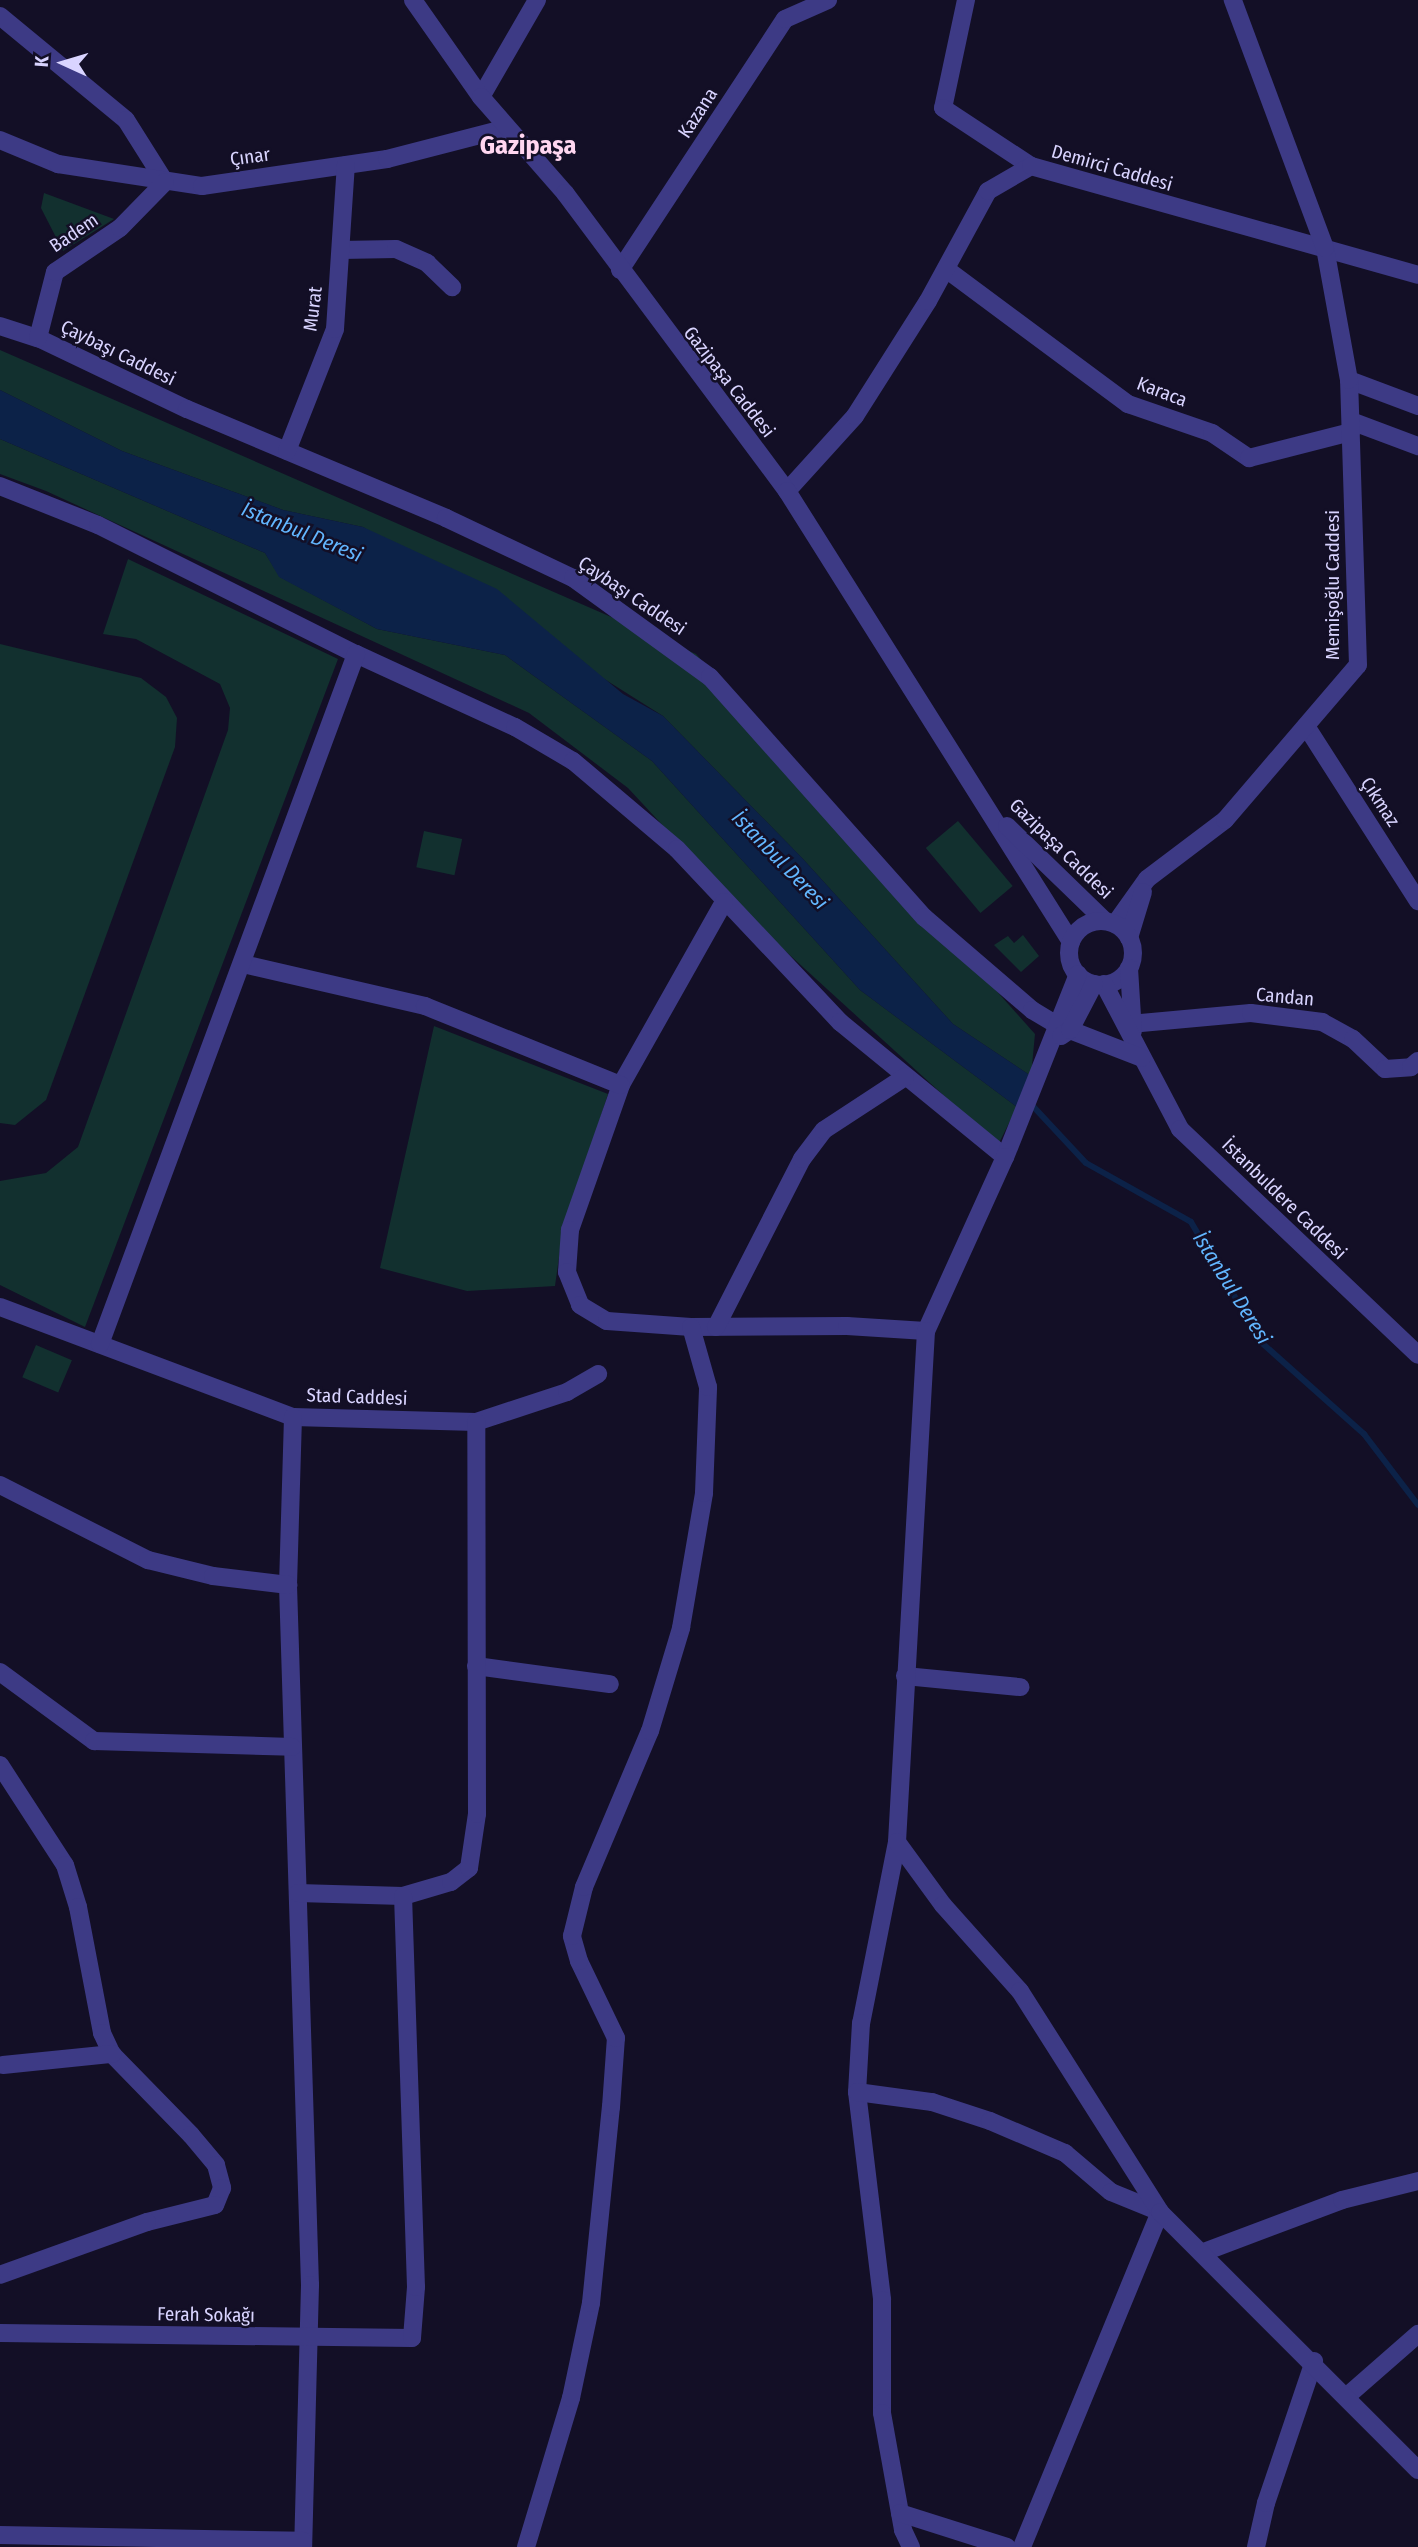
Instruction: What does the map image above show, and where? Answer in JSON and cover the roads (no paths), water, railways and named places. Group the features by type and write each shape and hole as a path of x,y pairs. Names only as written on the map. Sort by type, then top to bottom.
{"street":[{"name":"Gazipaşa Caddesi","path":"413,0 481,97 565,193 786,491 1071,942"},
{"path":"481,97 537,0"},
{"name":"Kazana","path":"621,270 785,19 828,0"},
{"path":"966,0 943,108 1031,166"},
{"name":"Memişoğlu Caddesi","path":"1110,922 1147,879 1225,820 1358,665 1349,380 1325,248 1233,0"},
{"path":"0,16 126,120 165,183"},
{"name":"Çınar","path":"0,141 58,164 165,183 202,186 346,165 507,128"},
{"name":"Murat","path":"287,452 335,329 346,165"},
{"name":"Demirci Caddesi","path":"786,491 855,416 946,269 988,191 1031,166 1418,275"},
{"name":"Badem","path":"38,338 55,272 120,228 165,183"},
{"path":"341,250 396,249 427,263 452,287"},
{"name":"Karaca","path":"946,269 1128,404 1212,433 1249,458 1351,426"},
{"name":"Çaybaşı Caddesi","path":"0,326 38,338 573,578 641,624 710,677 924,917 1032,1010 1062,1027"},
{"path":"1349,380 1418,406"},
{"path":"1351,426 1418,446"},
{"path":"0,486 98,525 356,654 515,727 573,761 638,812 723,902 794,969 840,1022 1005,1157"},
{"path":"100,1344 356,654"},
{"name":"Çıkmaz","path":"1306,726 1418,901"},
{"name":"Gazipaşa Caddesi","path":"987,807 1110,922"},
{"path":"911,2547 900,2513 882,2413 882,2300 857,2092 861,2024 897,1842 926,1331 1005,1157 1050,1045 1099,984 1129,968 1129,938 1147,879"},
{"path":"723,902 621,1085 570,1230 567,1272 580,1305 607,1321 691,1327 926,1331"},
{"path":"1099,984 1078,974 1071,963 1071,942 1085,925 1110,922 1129,938"},
{"path":"243,964 425,1006 621,1085"},
{"name":"İstanbuldere Caddesi","path":"1129,968 1130,1024 1142,1058"},
{"path":"1062,1027 1078,974"},
{"name":"İstanbuldere Caddesi","path":"1099,984 1180,1129 1418,1355"},
{"name":"Candan","path":"1130,1024 1251,1013 1322,1021 1353,1039 1385,1069 1411,1066 1418,1061"},
{"path":"1062,1027 1142,1058"},
{"path":"716,1327 802,1159 824,1130 905,1077"},
{"name":"Stad Caddesi","path":"0,1307 293,1417 476,1422 567,1392 598,1374"},
{"path":"526,2547 570,2398 592,2304 611,2107 616,2038 579,1961 572,1936 584,1887 650,1731 681,1628 704,1493 708,1387 691,1327"},
{"path":"0,2535 303,2544 308,2337 288,1585 293,1417"},
{"path":"298,1893 403,1896 451,1882 469,1868 477,1814 476,1422"},
{"path":"0,1485 148,1560 214,1576 288,1585"},
{"path":"476,1666 610,1684"},
{"path":"0,1672 94,1741 292,1748"},
{"path":"905,1676 1020,1687"},
{"path":"0,1765 65,1865 78,1908 102,2033 112,2054 216,2165 222,2188 215,2206 147,2222 0,2275"},
{"path":"897,1842 943,1905 1020,1991 1160,2212 1314,2361 1418,2470"},
{"name":"Ferah Sokağı","path":"0,2333 412,2338 416,2287 403,1896"},
{"path":"3,2065 112,2054"},
{"path":"857,2092 932,2102 990,2121 1065,2153 1111,2192 1160,2212"},
{"path":"1204,2252 1342,2200 1418,2181"},
{"path":"1022,2547 1160,2212"},
{"path":"1346,2397 1418,2334"},
{"path":"1256,2547 1266,2503 1314,2361"},
{"path":"900,2513 1007,2547"}],"water":[{"path":"0,390 122,451 283,510 363,527 497,589 623,694 663,716 803,859 953,1024 1031,1076 1017,1107 860,990 652,761 505,655 377,629 279,577 265,553 0,439"}],"waterway":[{"name":"İstanbul Deresi","path":"1030,1103 1086,1163 1191,1222 1262,1343 1364,1434 1418,1505"}],"district":[{"name":"Gazipaşa","path":"528,146"}]}
